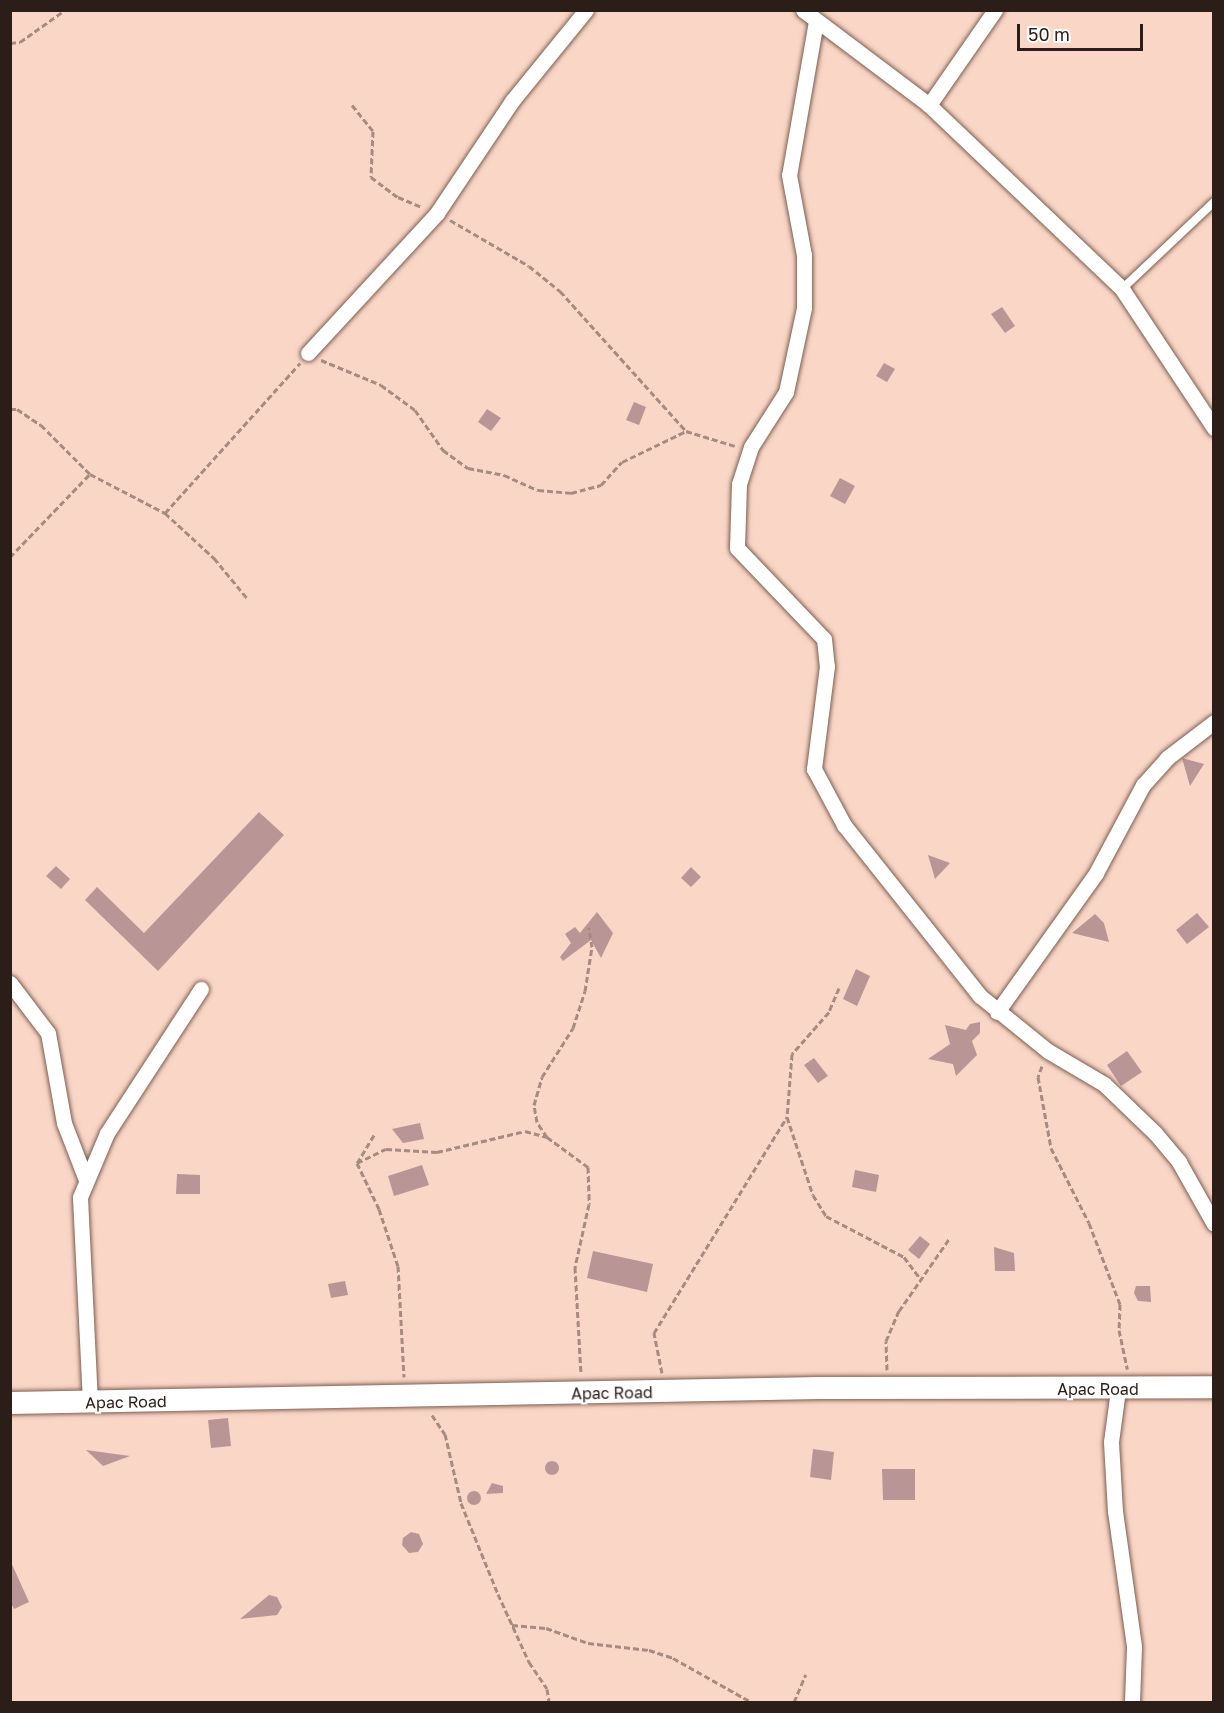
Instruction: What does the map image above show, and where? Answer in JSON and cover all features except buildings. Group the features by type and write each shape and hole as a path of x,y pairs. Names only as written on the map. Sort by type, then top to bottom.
{"main road":[{"name":"Apac Road","path":"10,1403 887,1389 1214,1388"}],"street":[{"path":"308,353 437,213 512,101 586,10"},
{"path":"803,10 929,105 1122,289 1214,428"},
{"path":"929,105 995,10"},
{"path":"816,21 789,175 804,255 804,308 786,392 751,447 738,484 735,541 742,555 818,629 824,639 827,666 814,769 821,787 844,825 997,1012 1048,1051 1104,1084 1155,1132 1179,1162 1214,1224"},
{"path":"997,1012 1096,873 1143,785 1167,758 1214,722"},
{"path":"10,984 48,1032 64,1123 86,1180"},
{"path":"90,1402 80,1197 107,1133 201,989"},
{"path":"1124,1389 1111,1442 1115,1511 1134,1647 1132,1702"}],"lane":[{"path":"1122,289 1214,202"}],"path":[{"path":"10,43 20,42 65,10"},
{"path":"352,105 373,131 371,177 398,197 437,213 529,266 560,291 686,431 721,445 751,447"},
{"path":"165,513 308,353 381,385 415,410 443,450 468,468 504,475 538,490 572,493 602,485 622,462 686,431"},
{"path":"10,409 17,409 41,426 90,474 165,513 214,558 247,598"},
{"path":"10,557 90,474"},
{"path":"582,1393 575,1267 589,1204 588,1167 547,1137 537,1122 534,1105 542,1077 573,1028 585,991 592,946 589,927"},
{"path":"838,988 829,1012 792,1054 788,1117 813,1195 826,1216 904,1257 920,1278"},
{"path":"1048,1051 1038,1077 1047,1131 1051,1148 1089,1223 1120,1304 1119,1330 1124,1389"},
{"path":"665,1393 654,1333 788,1117"},
{"path":"357,1163 386,1149 436,1152 525,1131 547,1137"},
{"path":"357,1163 374,1135"},
{"path":"357,1163 398,1266 405,1398 426,1406 445,1434 461,1503 511,1626 547,1689 549,1702"},
{"path":"887,1389 886,1341 920,1278 949,1239"},
{"path":"511,1626 546,1628 588,1643 649,1650 673,1658 751,1702"},
{"path":"794,1702 806,1674"}]}
